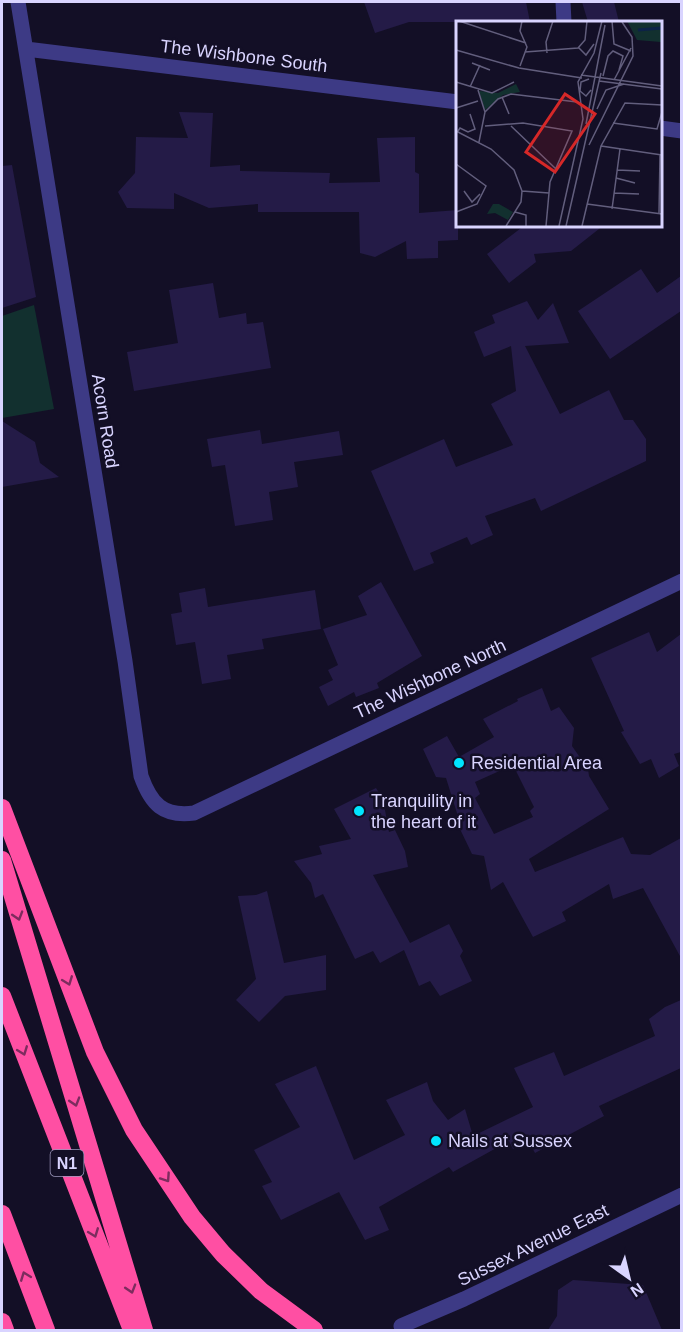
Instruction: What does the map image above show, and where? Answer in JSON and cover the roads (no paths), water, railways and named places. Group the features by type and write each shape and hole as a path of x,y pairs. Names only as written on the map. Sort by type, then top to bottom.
{"highway":[{"path":"2,808 95,1052 134,1130 192,1217 223,1254 261,1291 314,1330"},
{"path":"2,860 144,1330"},
{"name":"N1","path":"2,996 132,1330"},
{"path":"2,1214 46,1330"},
{"path":"2,1322 5,1330"}],"street":[{"name":"Acorn Road","path":"18,2 141,776 147,791 160,808 177,814 194,813"},
{"path":"563,2 564,21"},
{"name":"The Wishbone South","path":"26,49 456,102"},
{"path":"662,128 681,131"},
{"name":"The Wishbone North","path":"194,813 681,581"},
{"name":"Sussex Avenue East","path":"401,1326 442,1310 681,1195"}],"place":[{"name":"Residential Area","path":"459,763"},
{"name":"Tranquility in the heart of it","path":"359,811"},
{"name":"Nails at Sussex","path":"436,1141"}]}
